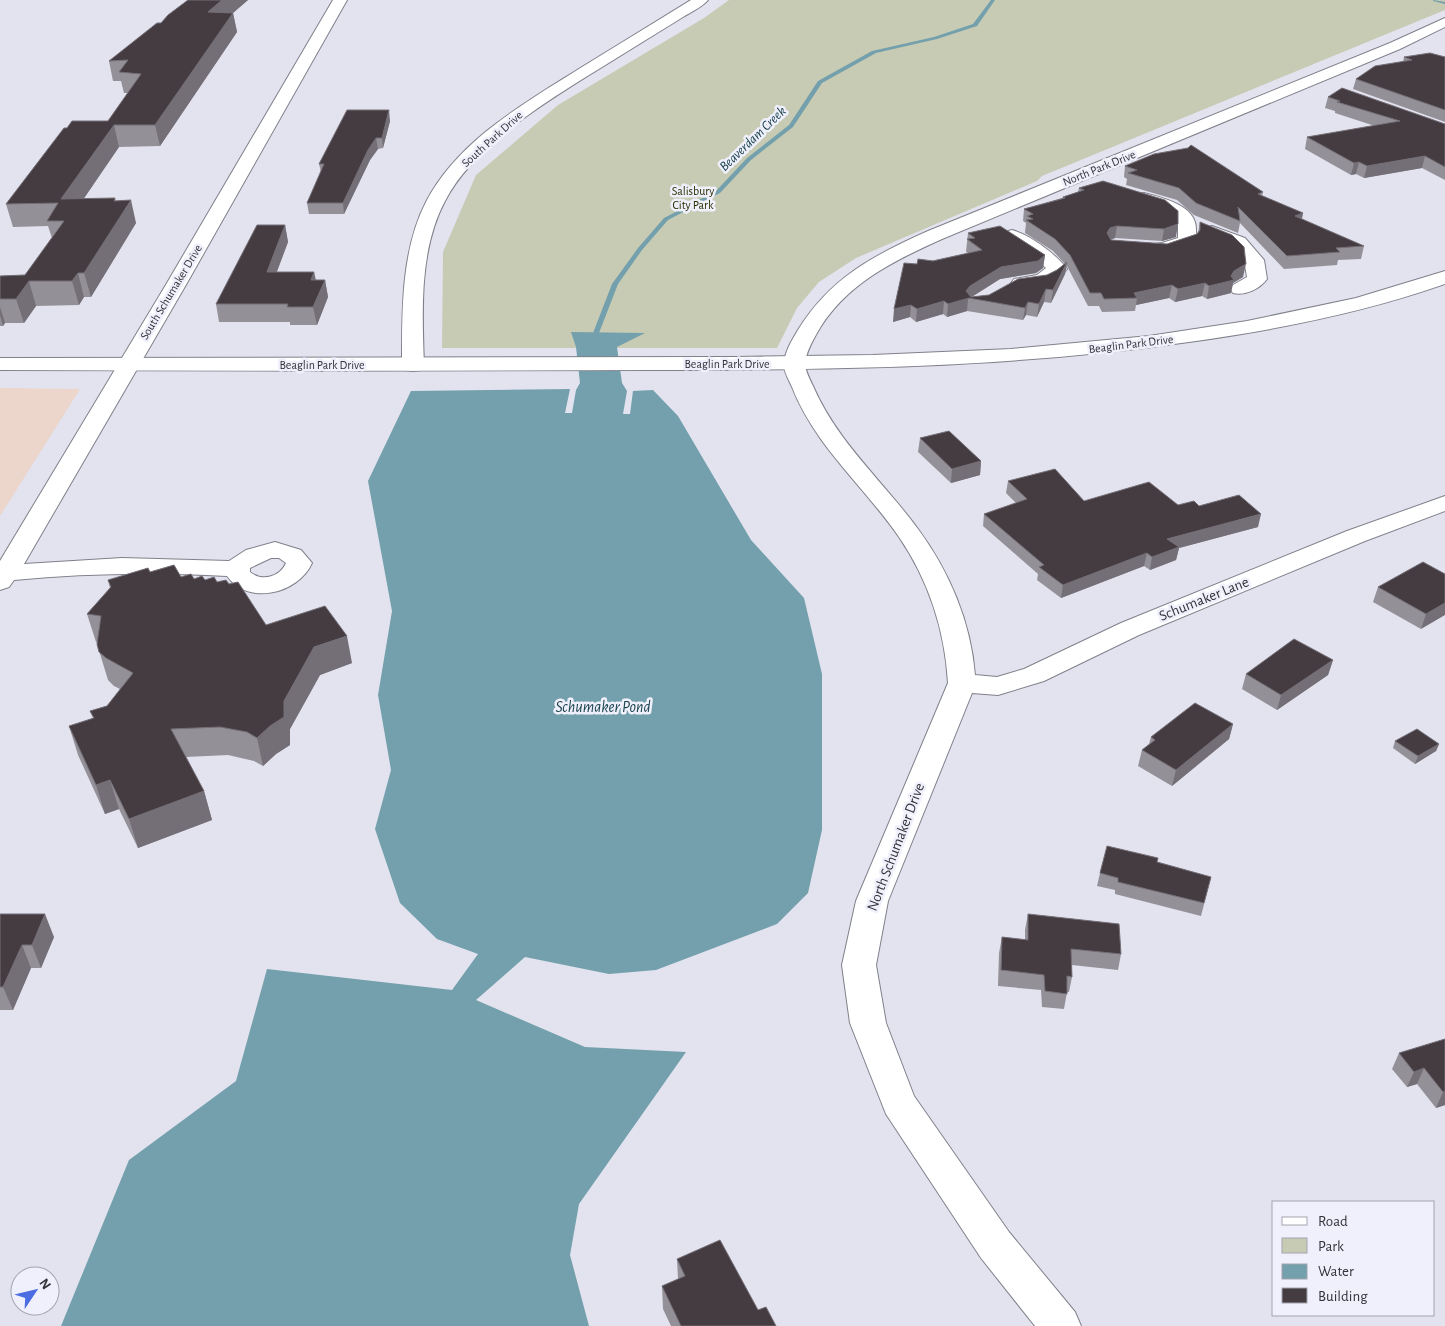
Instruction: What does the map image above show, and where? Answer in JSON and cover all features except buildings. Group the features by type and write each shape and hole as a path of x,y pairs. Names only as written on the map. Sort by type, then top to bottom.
{"street":[{"name":"South Schumaker Drive","path":"7,570 177,283 340,0"},
{"name":"South Park Drive","path":"413,365 412,310 415,266 428,219 436,200 447,182 485,143 528,108 701,0"},
{"name":"North Park Drive","path":"794,364 804,338 823,307 846,284 864,271 899,252 1395,46 1445,22"},
{"path":"1395,46 1411,52"},
{"path":"1311,81 1329,88"},
{"path":"1076,177 1104,186"},
{"path":"1123,192 1170,206 1187,221 1238,242 1254,260 1257,279 1240,289"},
{"path":"981,217 1044,256 1058,269 1043,280 1008,285 1000,290"},
{"path":"1135,248 1164,249 1187,241 1187,221"},
{"name":"Beaglin Park Drive","path":"0,364 794,364 967,359 1084,350 1260,325 1375,299 1445,277"},
{"name":"North Schumaker Drive","path":"794,364 806,400 837,446 911,536 932,572 947,607 962,662 962,683 872,901 859,965 868,1023 899,1103 995,1245 1060,1326"},
{"name":"Schumaker Lane","path":"962,683 998,686 1034,675 1130,629 1356,536 1445,503"},
{"path":"7,570 96,567 204,567 243,563"}],"shaded area":[{"path":"0,388 80,389 0,516"}],"green space":[{"name":"Salisbury City Park","path":"729,0 1445,0 1445,10 1042,176 1037,181 856,258 819,282 797,308 777,348 442,348 443,252 476,175 558,105 704,18"}],"water":[{"name":"Schumaker Pond","path":"571,332 645,333 617,347 622,383 627,391 623,414 630,414 633,391 653,390 678,416 751,540 804,598 822,674 822,830 808,893 777,924 656,970 609,974 525,957 476,1000 585,1047 686,1052 579,1204 570,1255 589,1326 61,1326 129,1160 236,1081 267,969 452,990 478,954 437,939 400,903 375,829 391,770 378,695 392,611 368,481 411,391 570,389 565,413 572,413 576,390 580,383 576,347"}],"waterway":[{"name":"Beaverdam Creek","path":"596,333 615,284 640,249 666,219 718,192 749,159 791,126 820,82 874,52 935,38 975,25 993,0"},
{"path":"1435,0 1445,3"}]}
